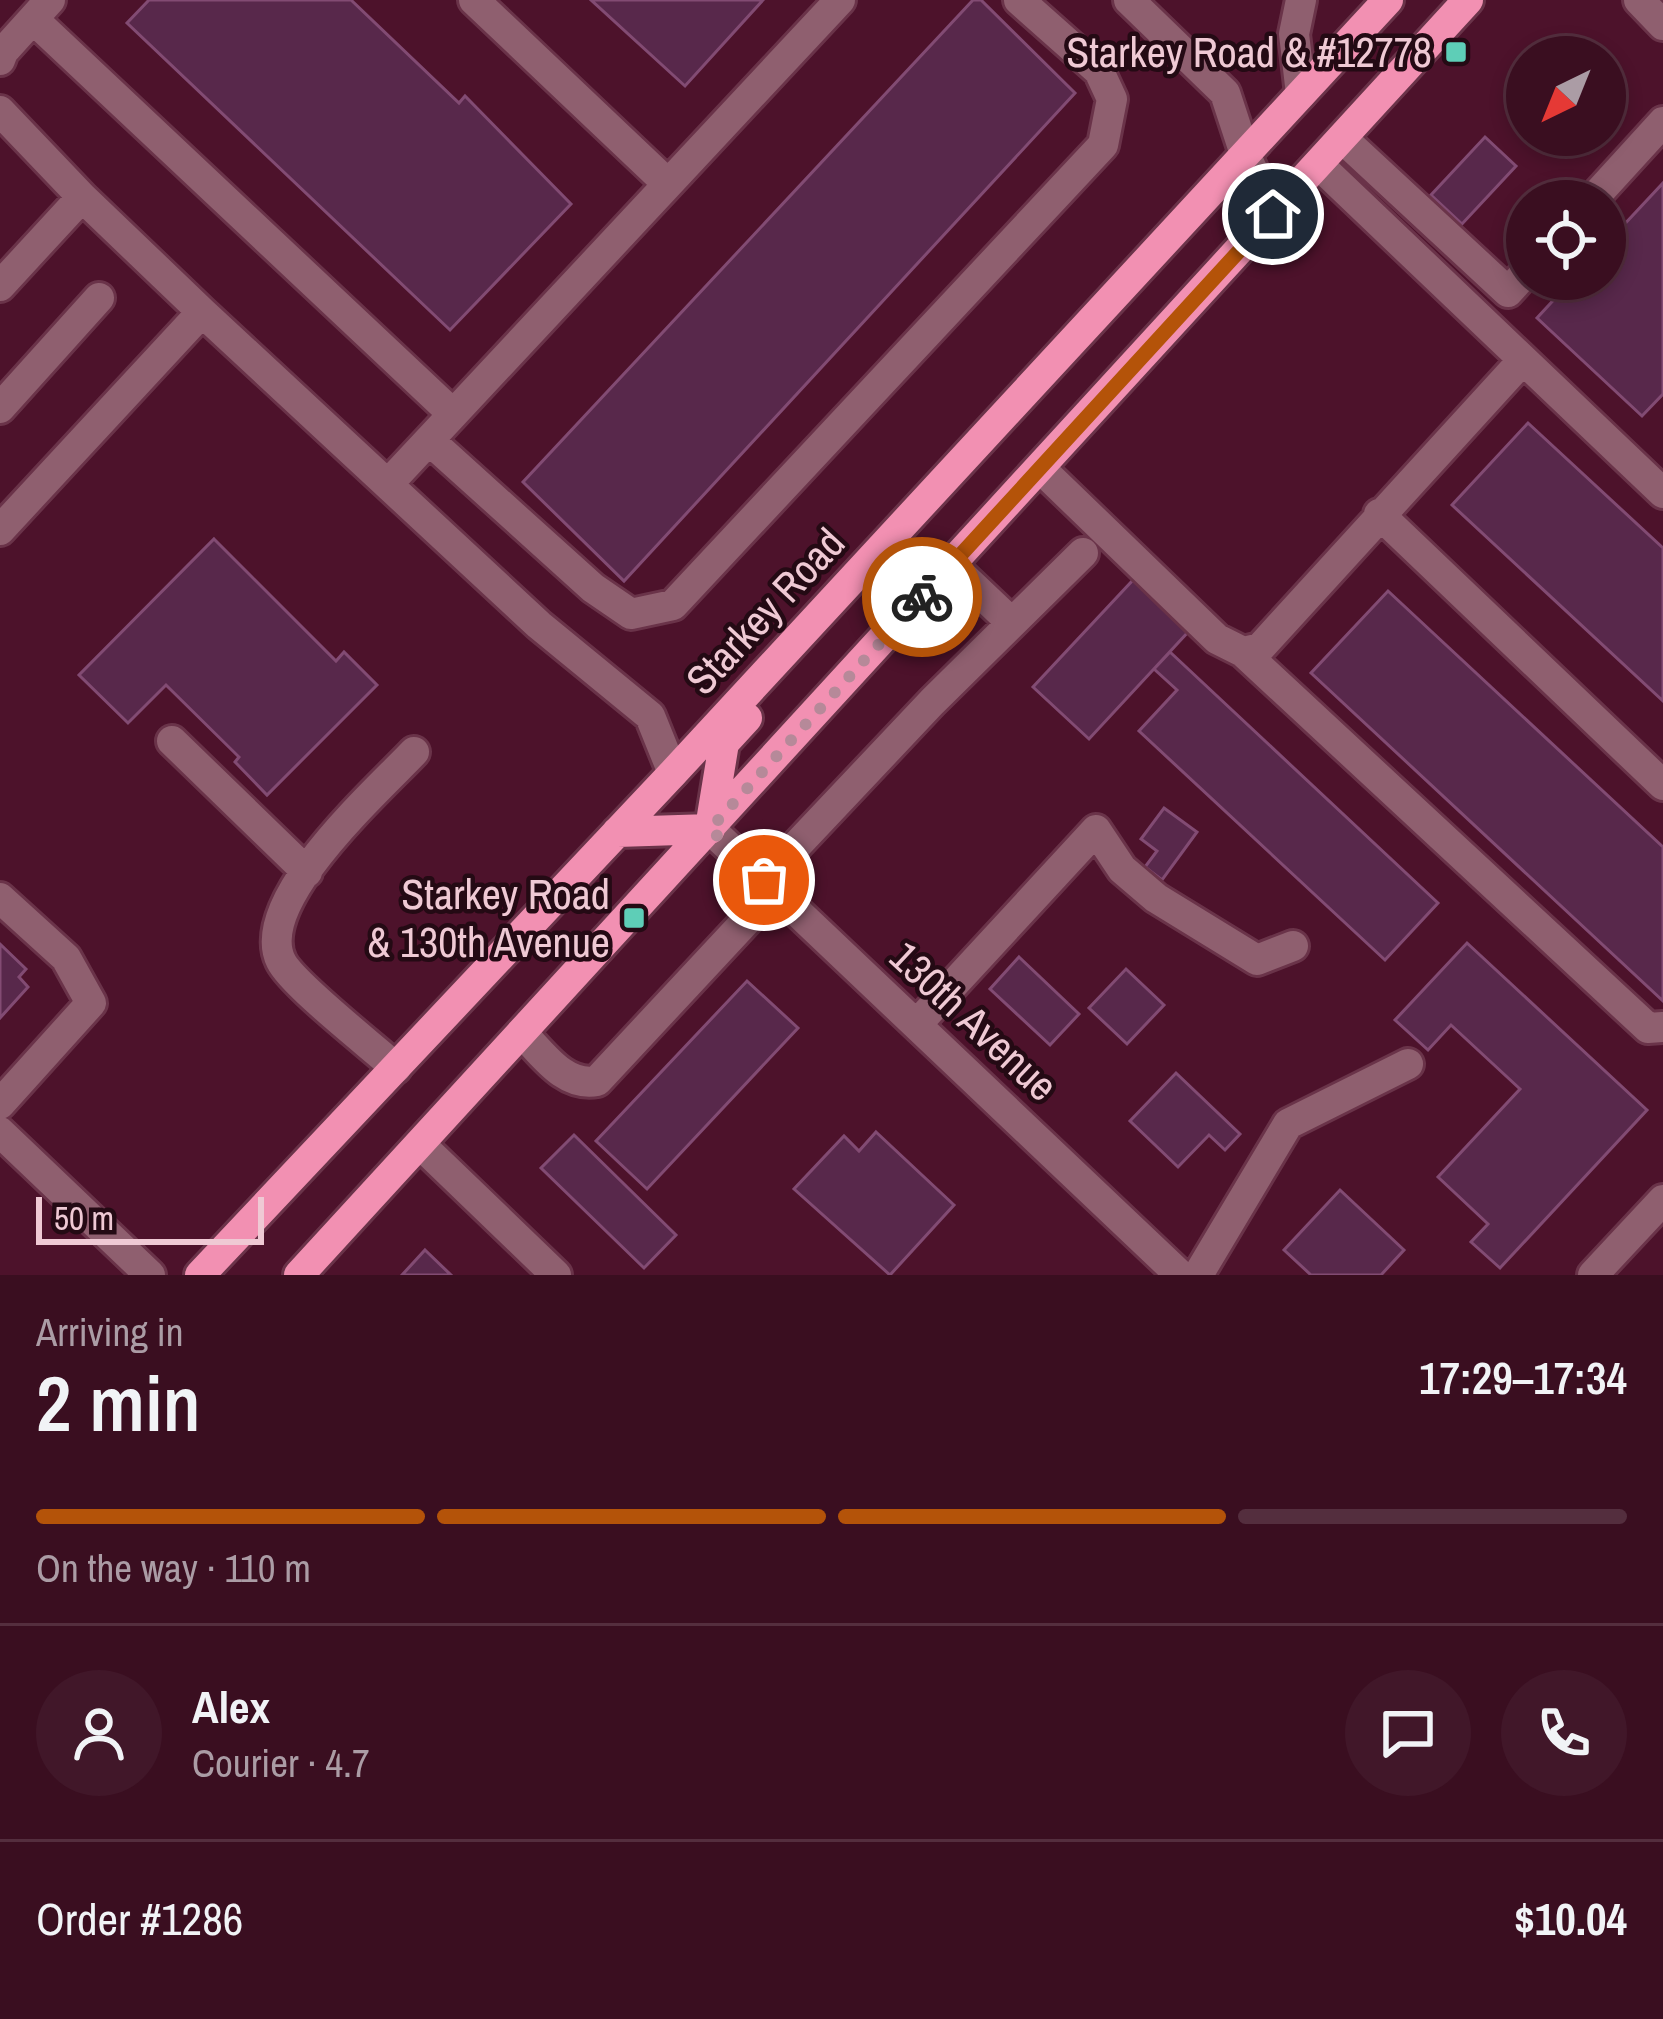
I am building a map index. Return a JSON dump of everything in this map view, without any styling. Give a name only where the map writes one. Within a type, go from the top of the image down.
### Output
[{"type":"main road","name":"Starkey Road","points":[[200,1275],[673,773],[1388,0]]},
{"type":"main road","points":[[299,1275],[1468,0]]},
{"type":"main road","points":[[710,829],[724,743],[838,623],[840,592]]},
{"type":"main road","points":[[617,832],[710,829]]},
{"type":"street","points":[[474,0],[668,184]]},
{"type":"street","points":[[388,484],[840,0]]},
{"type":"street","points":[[429,440],[593,588],[631,614],[673,605],[1102,145],[1112,99],[1099,71],[1019,0]]},
{"type":"street","points":[[1129,0],[1225,93],[1245,154],[1273,214]]},
{"type":"street","points":[[1300,0],[1294,34],[1300,94]]},
{"type":"street","points":[[1639,0],[1663,25]]},
{"type":"street","points":[[0,60],[41,9],[453,414]]},
{"type":"street","points":[[0,111],[202,312],[539,625],[650,716],[673,773]]},
{"type":"street","points":[[1610,180],[1663,122]]},
{"type":"street","points":[[1342,138],[1506,290]]},
{"type":"street","points":[[1318,164],[1663,494]]},
{"type":"street","points":[[0,286],[82,197]]},
{"type":"street","points":[[0,409],[99,298]]},
{"type":"street","points":[[0,530],[202,312]]},
{"type":"street","points":[[1243,652],[1260,648],[1522,362]]},
{"type":"street","points":[[1040,468],[1216,639],[1243,652],[1648,1028],[1663,1027]]},
{"type":"street","points":[[1379,514],[1663,784]]},
{"type":"street","points":[[522,1033],[568,1079],[581,1084],[596,1081],[1011,622],[1083,553]]},
{"type":"street","points":[[951,565],[1011,622]]},
{"type":"street","points":[[172,741],[307,872]]},
{"type":"street","points":[[396,1067],[281,962],[277,943],[281,920],[318,854],[414,752]]},
{"type":"street","name":"130th Avenue","points":[[710,829],[1180,1275]]},
{"type":"street","points":[[916,1024],[1096,830],[1122,869],[1156,898],[1256,960],[1293,946]]},
{"type":"street","points":[[0,898],[66,958],[91,1003],[0,1104]]},
{"type":"street","points":[[1198,1275],[1288,1124],[1408,1064]]},
{"type":"street","points":[[0,1132],[149,1275]]},
{"type":"street","points":[[420,1144],[556,1275]]},
{"type":"street","points":[[1593,1275],[1663,1200]]},
{"type":"building","points":[[149,0],[351,0],[459,103],[465,96],[571,204],[450,330],[127,23]]},
{"type":"building","points":[[591,0],[763,0],[685,86]]},
{"type":"building","points":[[973,0],[981,0],[1075,93],[624,581],[523,482]]},
{"type":"building","points":[[1485,137],[1516,166],[1462,224],[1431,195]]},
{"type":"building","points":[[1663,183],[1663,394],[1642,416],[1537,318],[1554,300],[1626,300],[1626,223]]},
{"type":"building","points":[[1528,423],[1663,548],[1663,701],[1452,505]]},
{"type":"building","points":[[214,539],[336,661],[344,652],[377,685],[267,795],[235,762],[239,757],[166,685],[128,723],[79,675]]},
{"type":"building","points":[[1134,579],[1189,631],[1089,739],[1033,687]]},
{"type":"building","points":[[1388,591],[1663,847],[1663,1001],[1311,673]]},
{"type":"building","points":[[1170,652],[1438,903],[1385,960],[1139,731],[1177,690],[1154,669]]},
{"type":"building","points":[[1164,808],[1197,832],[1162,880],[1145,867],[1157,851],[1141,839]]},
{"type":"building","points":[[1467,943],[1647,1110],[1500,1268],[1471,1242],[1488,1224],[1438,1177],[1520,1089],[1451,1025],[1428,1050],[1395,1020]]},
{"type":"building","points":[[0,944],[26,969],[19,977],[28,987],[0,1018]]},
{"type":"building","points":[[1019,957],[1079,1014],[1050,1045],[990,989]]},
{"type":"building","points":[[1126,969],[1164,1005],[1127,1044],[1089,1008]]},
{"type":"building","points":[[747,981],[798,1028],[647,1189],[596,1141]]},
{"type":"building","points":[[1176,1073],[1240,1134],[1225,1150],[1209,1135],[1178,1167],[1130,1121]]},
{"type":"building","points":[[876,1132],[954,1205],[890,1275],[794,1189],[844,1136],[859,1151]]},
{"type":"building","points":[[574,1135],[676,1235],[644,1268],[541,1168]]},
{"type":"building","points":[[1340,1190],[1404,1250],[1381,1275],[1311,1275],[1284,1250]]},
{"type":"building","points":[[425,1250],[451,1275],[402,1275]]},
{"type":"way so far","points":[[764,880],[710,829],[922,597]]},
{"type":"place","name":"Starkey Road & #12778","points":[[1456,52]]},
{"type":"place","name":"Starkey Road & 130th Avenue","points":[[634,918]]},
{"type":"route","points":[[922,597],[1273,214]]}]
